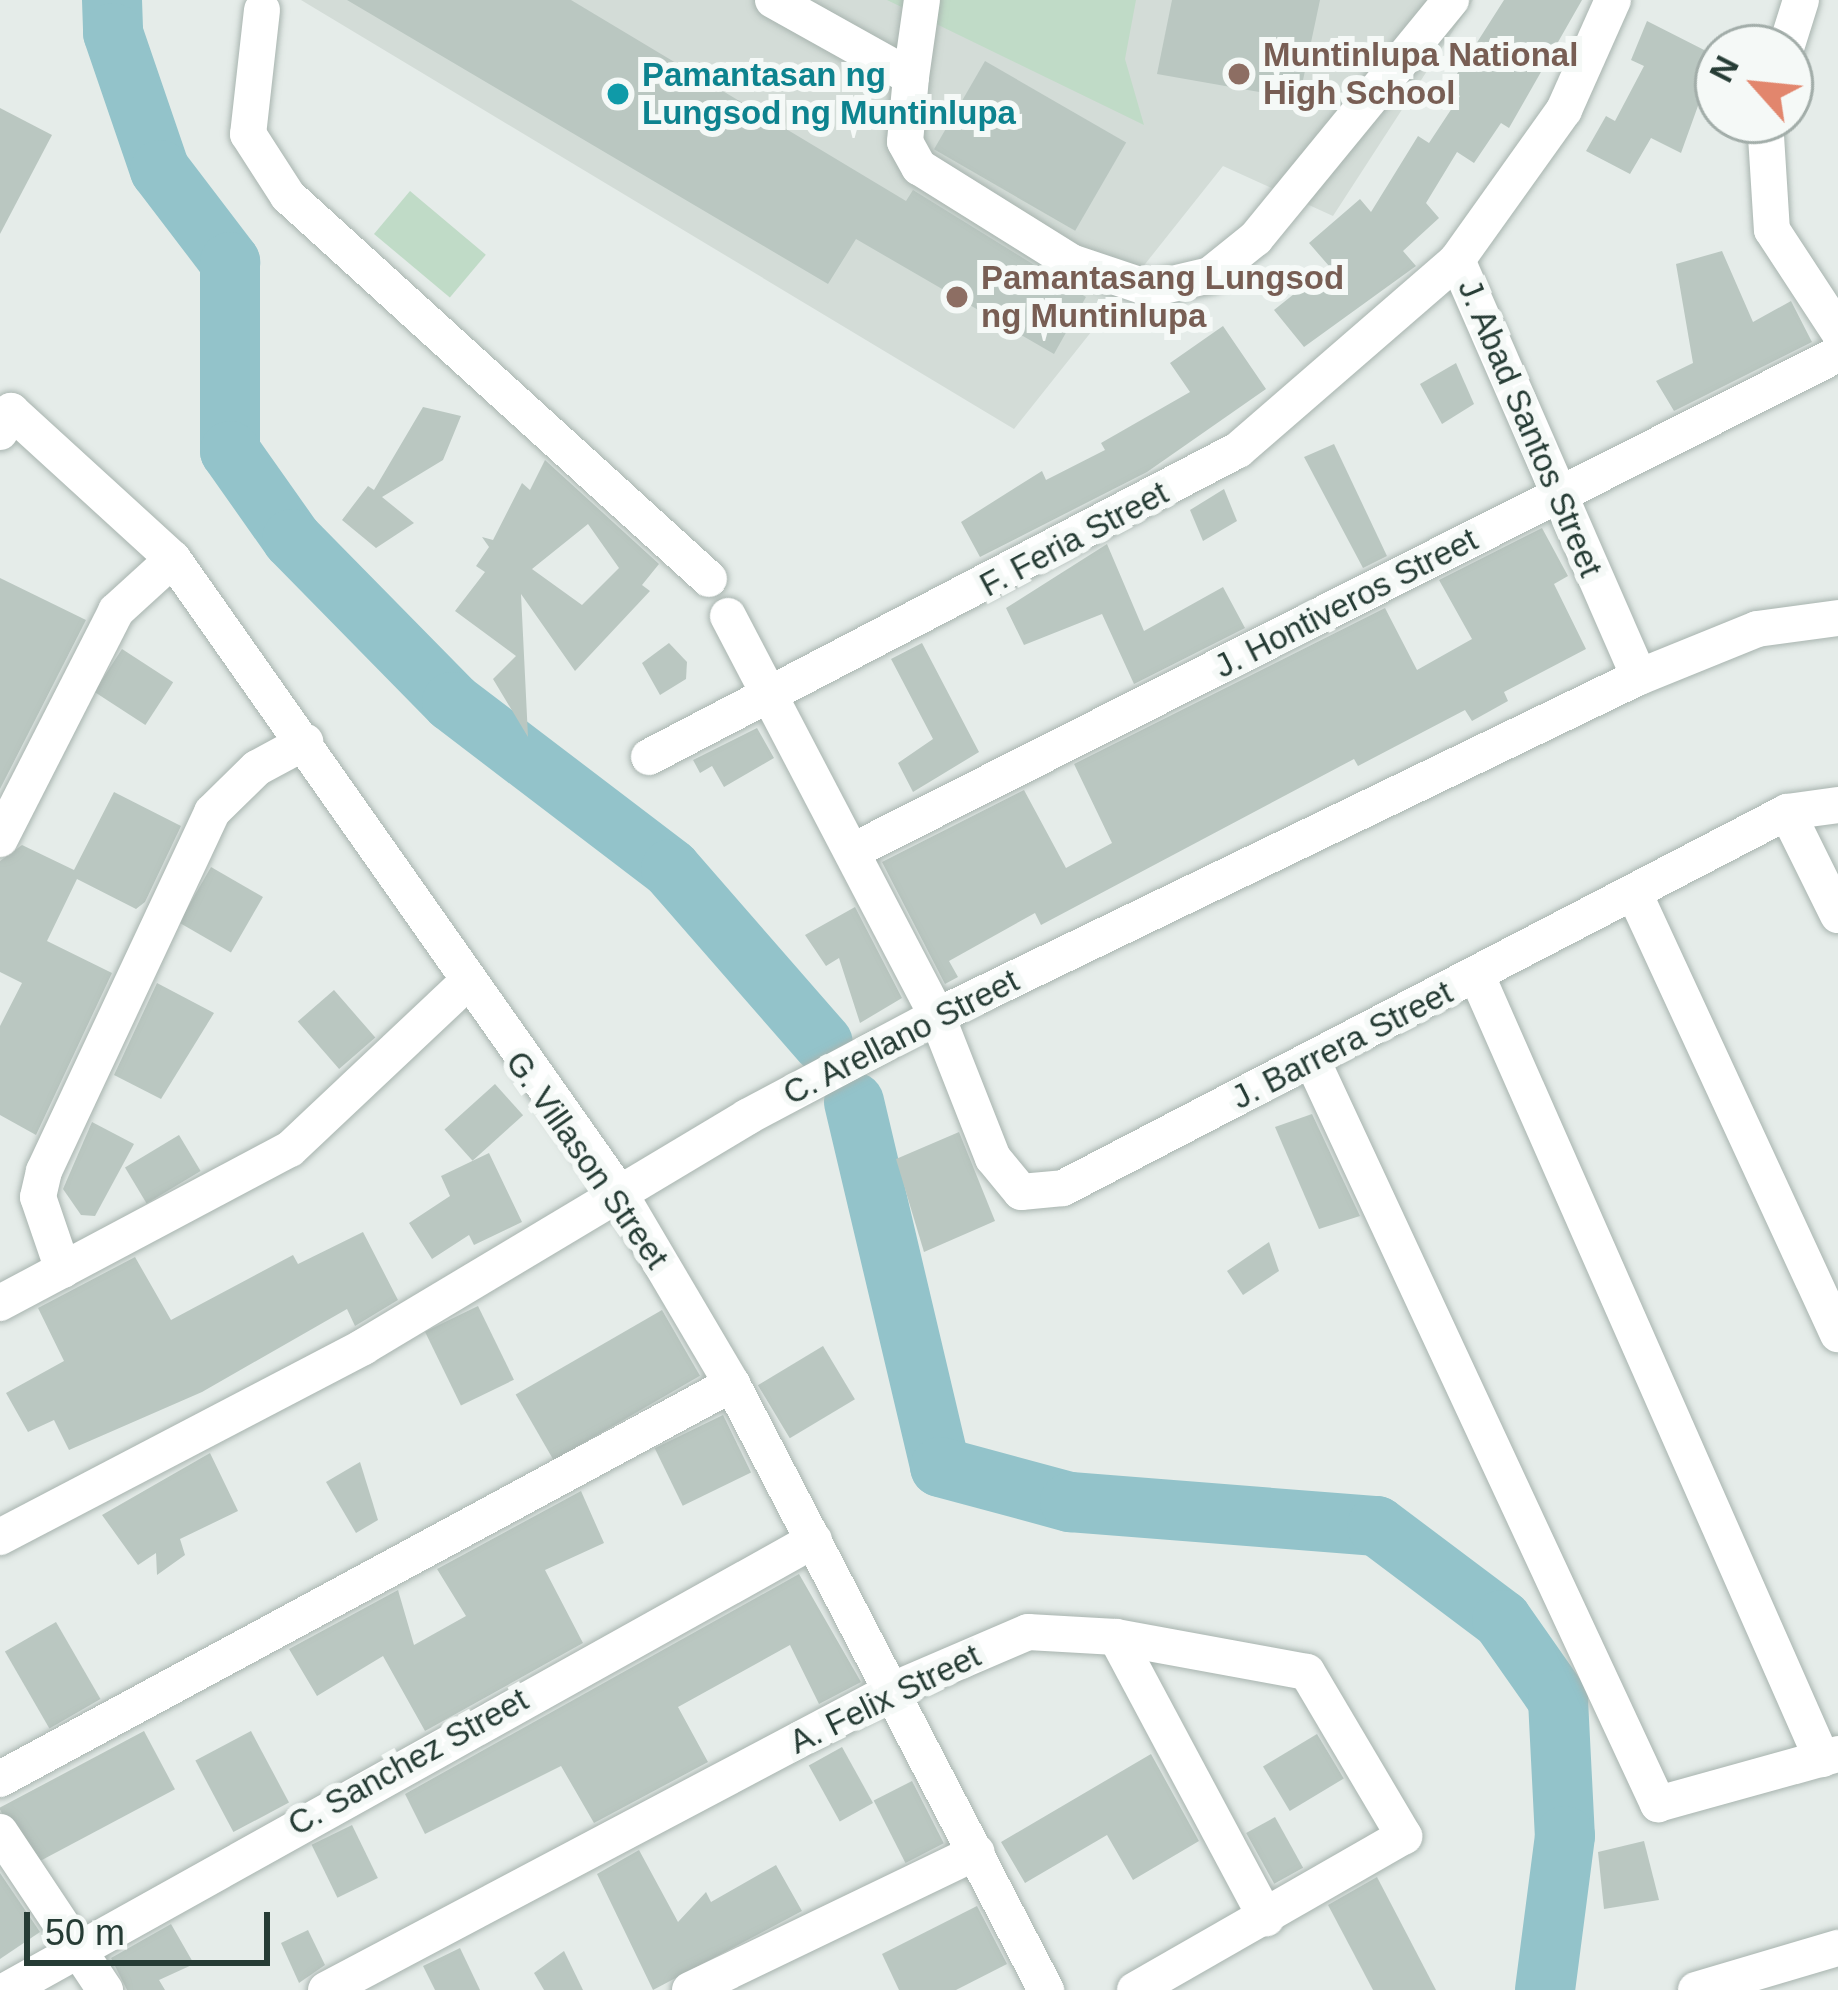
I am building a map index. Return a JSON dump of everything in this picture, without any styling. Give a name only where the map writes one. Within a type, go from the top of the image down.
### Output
[{"type":"street","points":[[773,0],[911,77]]},
{"type":"street","points":[[922,0],[905,142],[919,167],[1071,262],[1151,289],[1210,275],[1256,238],[1451,0]]},
{"type":"street","name":"J. Abad Santos Street","points":[[1613,0],[1564,110],[1457,260],[1639,677]]},
{"type":"street","points":[[262,10],[248,134],[259,157],[338,248],[442,345],[657,524],[709,579]]},
{"type":"street","points":[[1767,144],[1772,230],[1838,331]]},
{"type":"street","name":"F. Feria Street","points":[[650,757],[766,692],[1060,550],[1238,450],[1457,260]]},
{"type":"street","name":"J. Hontiveros Street","points":[[853,851],[1838,354]]},
{"type":"street","name":"G. Villason Street","points":[[6,421],[173,559],[305,742],[465,985],[620,1194],[733,1384],[895,1689],[1046,1990]]},
{"type":"street","points":[[0,839],[116,611],[173,559]]},
{"type":"street","points":[[728,616],[938,1016]]},
{"type":"street","name":"C. Arellano Street","points":[[0,1537],[362,1347],[620,1194],[938,1016],[1639,677],[1757,628],[1838,617]]},
{"type":"street","points":[[63,1270],[38,1197],[44,1171],[212,812],[257,768],[305,742]]},
{"type":"street","name":"J. Barrera Street","points":[[938,1016],[992,1158],[1021,1192],[1063,1188],[1635,895],[1787,812],[1838,805]]},
{"type":"street","points":[[1787,812],[1838,916]]},
{"type":"street","points":[[1635,895],[1838,1334]]},
{"type":"street","points":[[1312,1060],[1658,1804],[1830,1756],[1477,976]]},
{"type":"street","points":[[0,1303],[290,1149],[465,985]]},
{"type":"street","points":[[0,1779],[733,1384]]},
{"type":"street","name":"C. Sanchez Street","points":[[7,1990],[74,1946],[814,1540]]},
{"type":"street","name":"A. Felix Street","points":[[326,1990],[895,1689],[1028,1632],[1116,1637],[1307,1672],[1404,1836],[1266,1918]]},
{"type":"street","points":[[1116,1637],[1266,1918],[1135,1990]]},
{"type":"street","points":[[0,1832],[105,1990]]},
{"type":"street","points":[[690,1990],[977,1852]]},
{"type":"street","points":[[1696,1990],[1838,1948]]},
{"type":"shaded area","name":"Pamantasang Lungsod ng Muntinlupa","points":[[301,0],[1473,0],[1333,216],[1223,166],[1014,429]]},
{"type":"green space","points":[[887,0],[1136,0],[1125,59],[1144,125]]},
{"type":"green space","points":[[410,191],[486,255],[450,298],[374,234]]},
{"type":"building","name":"Pamantasan ng Lungsod ng Muntinlupa","points":[[347,0],[571,0],[906,201],[913,190],[1086,297],[1054,354],[856,239],[828,284]]},
{"type":"building","points":[[1172,0],[1320,0],[1299,99],[1157,74]]},
{"type":"building","points":[[1504,0],[1582,0],[1509,128],[1501,123],[1474,163],[1457,152],[1426,203],[1439,218],[1403,251],[1416,266],[1304,347],[1274,310],[1329,266],[1309,243],[1360,199],[1371,212],[1418,136],[1429,143],[1460,96],[1448,88]]},
{"type":"building","points":[[1647,21],[1694,45],[1694,117],[1681,153],[1651,138],[1630,174],[1586,151],[1606,116],[1615,121],[1644,66],[1631,60]]},
{"type":"building","points":[[985,61],[1126,142],[1075,231],[934,149]]},
{"type":"building","points":[[0,108],[52,135],[0,234]]},
{"type":"building","points":[[1722,251],[1753,322],[1791,301],[1812,342],[1674,411],[1656,381],[1693,363],[1676,264]]},
{"type":"building","points":[[1223,326],[1266,389],[1147,472],[980,557],[961,522],[1042,471],[1046,480],[1105,450],[1101,443],[1190,392],[1170,363]]},
{"type":"building","points":[[1456,363],[1474,404],[1442,424],[1420,384]]},
{"type":"building","points":[[423,407],[461,416],[443,460],[382,497],[414,523],[376,548],[342,520],[368,486],[374,490]]},
{"type":"building","points":[[1334,444],[1387,556],[1363,568],[1304,457]]},
{"type":"building","points":[[545,460],[659,564],[642,585],[650,591],[575,671],[521,594],[528,737],[493,679],[516,656],[455,611],[485,572],[476,566],[489,547],[482,537],[493,540],[522,483],[530,490]],"holes":[[[588,524],[619,568],[582,605],[532,569]]]},
{"type":"building","points":[[1224,489],[1237,521],[1203,541],[1190,510]]},
{"type":"building","points":[[1542,528],[1568,576],[1554,584],[1586,649],[1504,692],[1508,701],[1472,721],[1465,710],[1358,766],[1354,759],[1041,925],[1035,913],[949,961],[958,977],[945,984],[882,862],[1024,790],[1066,868],[1112,843],[1074,764],[1385,608],[1417,670],[1472,639],[1439,580]]},
{"type":"building","points":[[1107,544],[1144,631],[1223,587],[1245,628],[1134,684],[1102,614],[1024,645],[1006,608]]},
{"type":"building","points":[[0,578],[86,620],[0,789]]},
{"type":"building","points":[[669,643],[687,662],[686,679],[660,695],[642,663]]},
{"type":"building","points":[[922,643],[979,752],[913,792],[898,763],[933,739],[891,659]]},
{"type":"building","points":[[122,649],[173,682],[145,725],[94,692]]},
{"type":"building","points":[[757,728],[774,758],[724,787],[712,766],[700,773],[693,760]]},
{"type":"building","points":[[114,792],[181,826],[145,902],[136,909],[77,879],[47,941],[112,973],[36,1135],[0,1115],[0,1026],[22,983],[0,972],[0,861],[22,845],[74,870]]},
{"type":"building","points":[[211,867],[263,897],[231,952],[179,922]]},
{"type":"building","points":[[855,907],[902,998],[860,1023],[839,958],[826,966],[805,935]]},
{"type":"building","points":[[157,983],[214,1013],[161,1099],[114,1075]]},
{"type":"building","points":[[334,990],[375,1038],[339,1069],[298,1021]]},
{"type":"building","points":[[495,1084],[523,1115],[473,1161],[444,1130]]},
{"type":"building","points":[[1312,1114],[1360,1216],[1319,1229],[1275,1127]]},
{"type":"building","points":[[92,1122],[134,1144],[95,1216],[81,1215],[63,1189]]},
{"type":"building","points":[[959,1132],[995,1221],[924,1252],[896,1159]]},
{"type":"building","points":[[179,1135],[201,1171],[147,1203],[125,1167]]},
{"type":"building","points":[[489,1153],[522,1222],[474,1245],[469,1235],[432,1259],[409,1223],[450,1196],[441,1176]]},
{"type":"building","points":[[363,1232],[398,1300],[355,1326],[347,1309],[202,1392],[69,1450],[54,1420],[28,1432],[6,1393],[64,1361],[38,1308],[135,1257],[171,1320],[293,1255],[298,1264]]},
{"type":"building","points":[[1269,1242],[1279,1271],[1243,1295],[1227,1271]]},
{"type":"building","points":[[478,1306],[514,1380],[461,1406],[425,1332]]},
{"type":"building","points":[[662,1310],[700,1376],[554,1460],[516,1394]]},
{"type":"building","points":[[823,1346],[855,1399],[790,1438],[758,1385]]},
{"type":"building","points":[[723,1415],[751,1473],[683,1506],[655,1448]]},
{"type":"building","points":[[210,1453],[238,1511],[180,1539],[185,1555],[157,1575],[156,1553],[138,1565],[102,1515]]},
{"type":"building","points":[[360,1462],[378,1520],[356,1533],[326,1482]]},
{"type":"building","points":[[581,1491],[604,1543],[545,1570],[583,1643],[425,1731],[383,1656],[317,1696],[289,1649],[398,1590],[414,1645],[466,1616],[437,1569]]},
{"type":"building","points":[[799,1574],[861,1682],[819,1704],[790,1645],[678,1707],[708,1762],[594,1823],[561,1766],[425,1834],[405,1794]]},
{"type":"building","points":[[56,1622],[100,1699],[49,1729],[5,1652]]},
{"type":"building","points":[[144,1731],[175,1789],[30,1866],[0,1808]]},
{"type":"building","points":[[251,1731],[289,1803],[233,1832],[195,1761]]},
{"type":"building","points":[[1317,1734],[1344,1779],[1290,1811],[1263,1766]]},
{"type":"building","points":[[842,1747],[873,1803],[840,1821],[809,1765]]},
{"type":"building","points":[[1151,1754],[1199,1841],[1133,1880],[1107,1835],[1025,1883],[1001,1842]]},
{"type":"building","points":[[912,1781],[944,1843],[905,1863],[874,1801]]},
{"type":"building","points":[[1275,1817],[1303,1868],[1274,1884],[1246,1833]]},
{"type":"building","points":[[352,1825],[378,1878],[337,1898],[312,1845]]},
{"type":"building","points":[[1644,1841],[1659,1900],[1604,1909],[1598,1852]]},
{"type":"building","points":[[639,1850],[678,1922],[706,1892],[711,1902],[776,1865],[802,1911],[653,1990],[597,1874]]},
{"type":"building","points":[[0,1873],[40,1932],[0,1959]]},
{"type":"building","points":[[1377,1877],[1436,1990],[1373,1990],[1328,1905]]},
{"type":"building","points":[[977,1906],[1007,1964],[956,1990],[899,1990],[882,1954]]},
{"type":"building","points":[[171,1924],[194,1964],[159,1980],[165,1990],[127,1990],[111,1958]]},
{"type":"building","points":[[308,1930],[325,1965],[299,1983],[281,1943]]},
{"type":"building","points":[[460,1948],[480,1990],[435,1990],[423,1966]]},
{"type":"building","points":[[564,1951],[583,1990],[544,1990],[534,1973]]},
{"type":"waterway","points":[[112,0],[113,33],[160,170],[230,262],[230,451],[292,539],[452,702],[671,869],[823,1043]]},
{"type":"waterway","points":[[854,1102],[940,1467],[1070,1502],[1377,1526],[1502,1620],[1558,1700],[1565,1836],[1545,1990]]},
{"type":"place","name":"Muntinlupa National High School","points":[[1239,74]]},
{"type":"place","name":"Pamantasan ng Lungsod ng Muntinlupa","points":[[618,94]]},
{"type":"place","name":"Pamantasang Lungsod ng Muntinlupa","points":[[957,297]]}]
